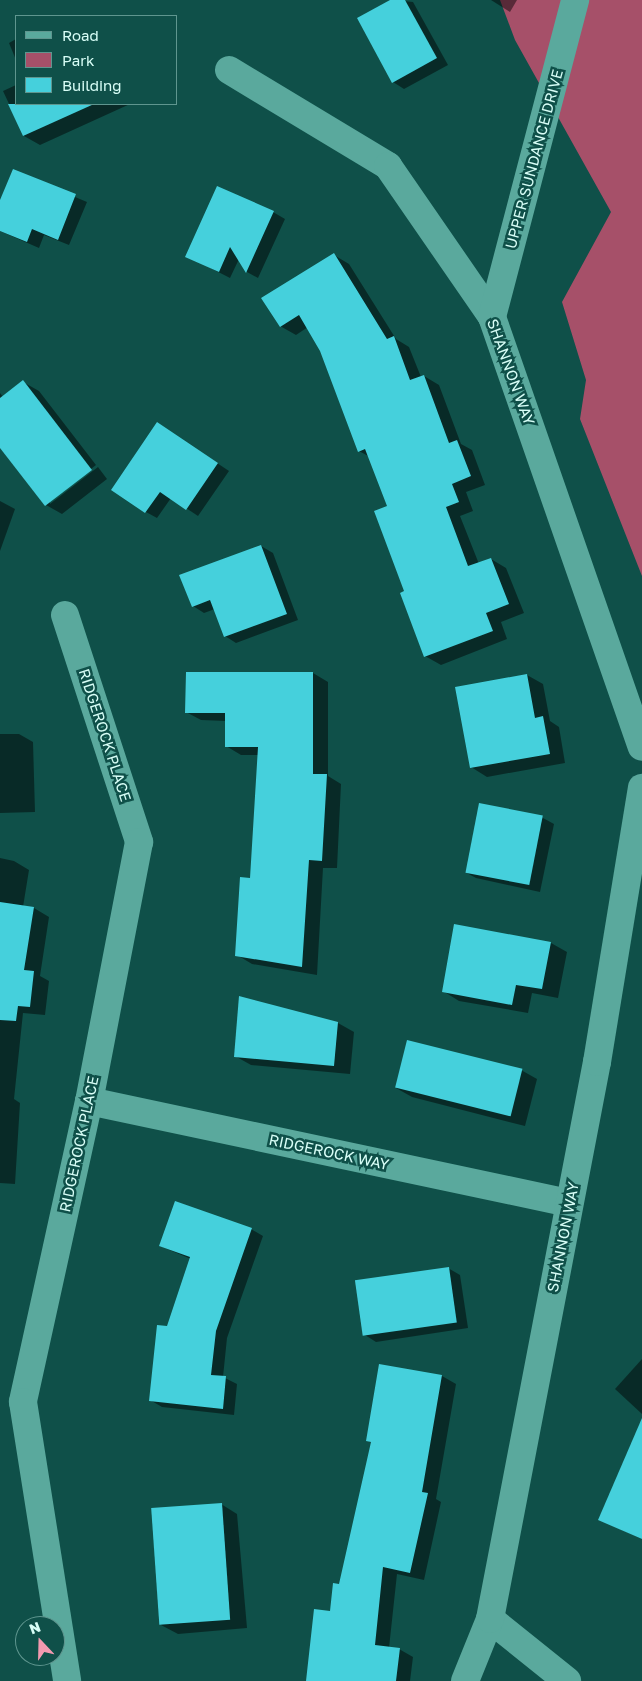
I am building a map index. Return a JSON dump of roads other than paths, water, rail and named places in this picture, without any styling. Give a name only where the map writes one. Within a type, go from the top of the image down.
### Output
[{"type":"street","name":"UPPER SUNDANCE DRIVE","points":[[492,317],[575,0]]},
{"type":"street","name":"SHANNON WAY","points":[[230,70],[388,166],[492,317],[635,706],[642,747]]},
{"type":"street","name":"RIDGEROCK PLACE","points":[[65,615],[140,842],[89,1101],[23,1402],[67,1681]]},
{"type":"street","name":"SHANNON WAY","points":[[465,1681],[490,1619],[597,1062],[642,788]]},
{"type":"street","name":"RIDGEROCK WAY","points":[[89,1101],[569,1203]]},
{"type":"street","points":[[490,1619],[567,1681]]}]
